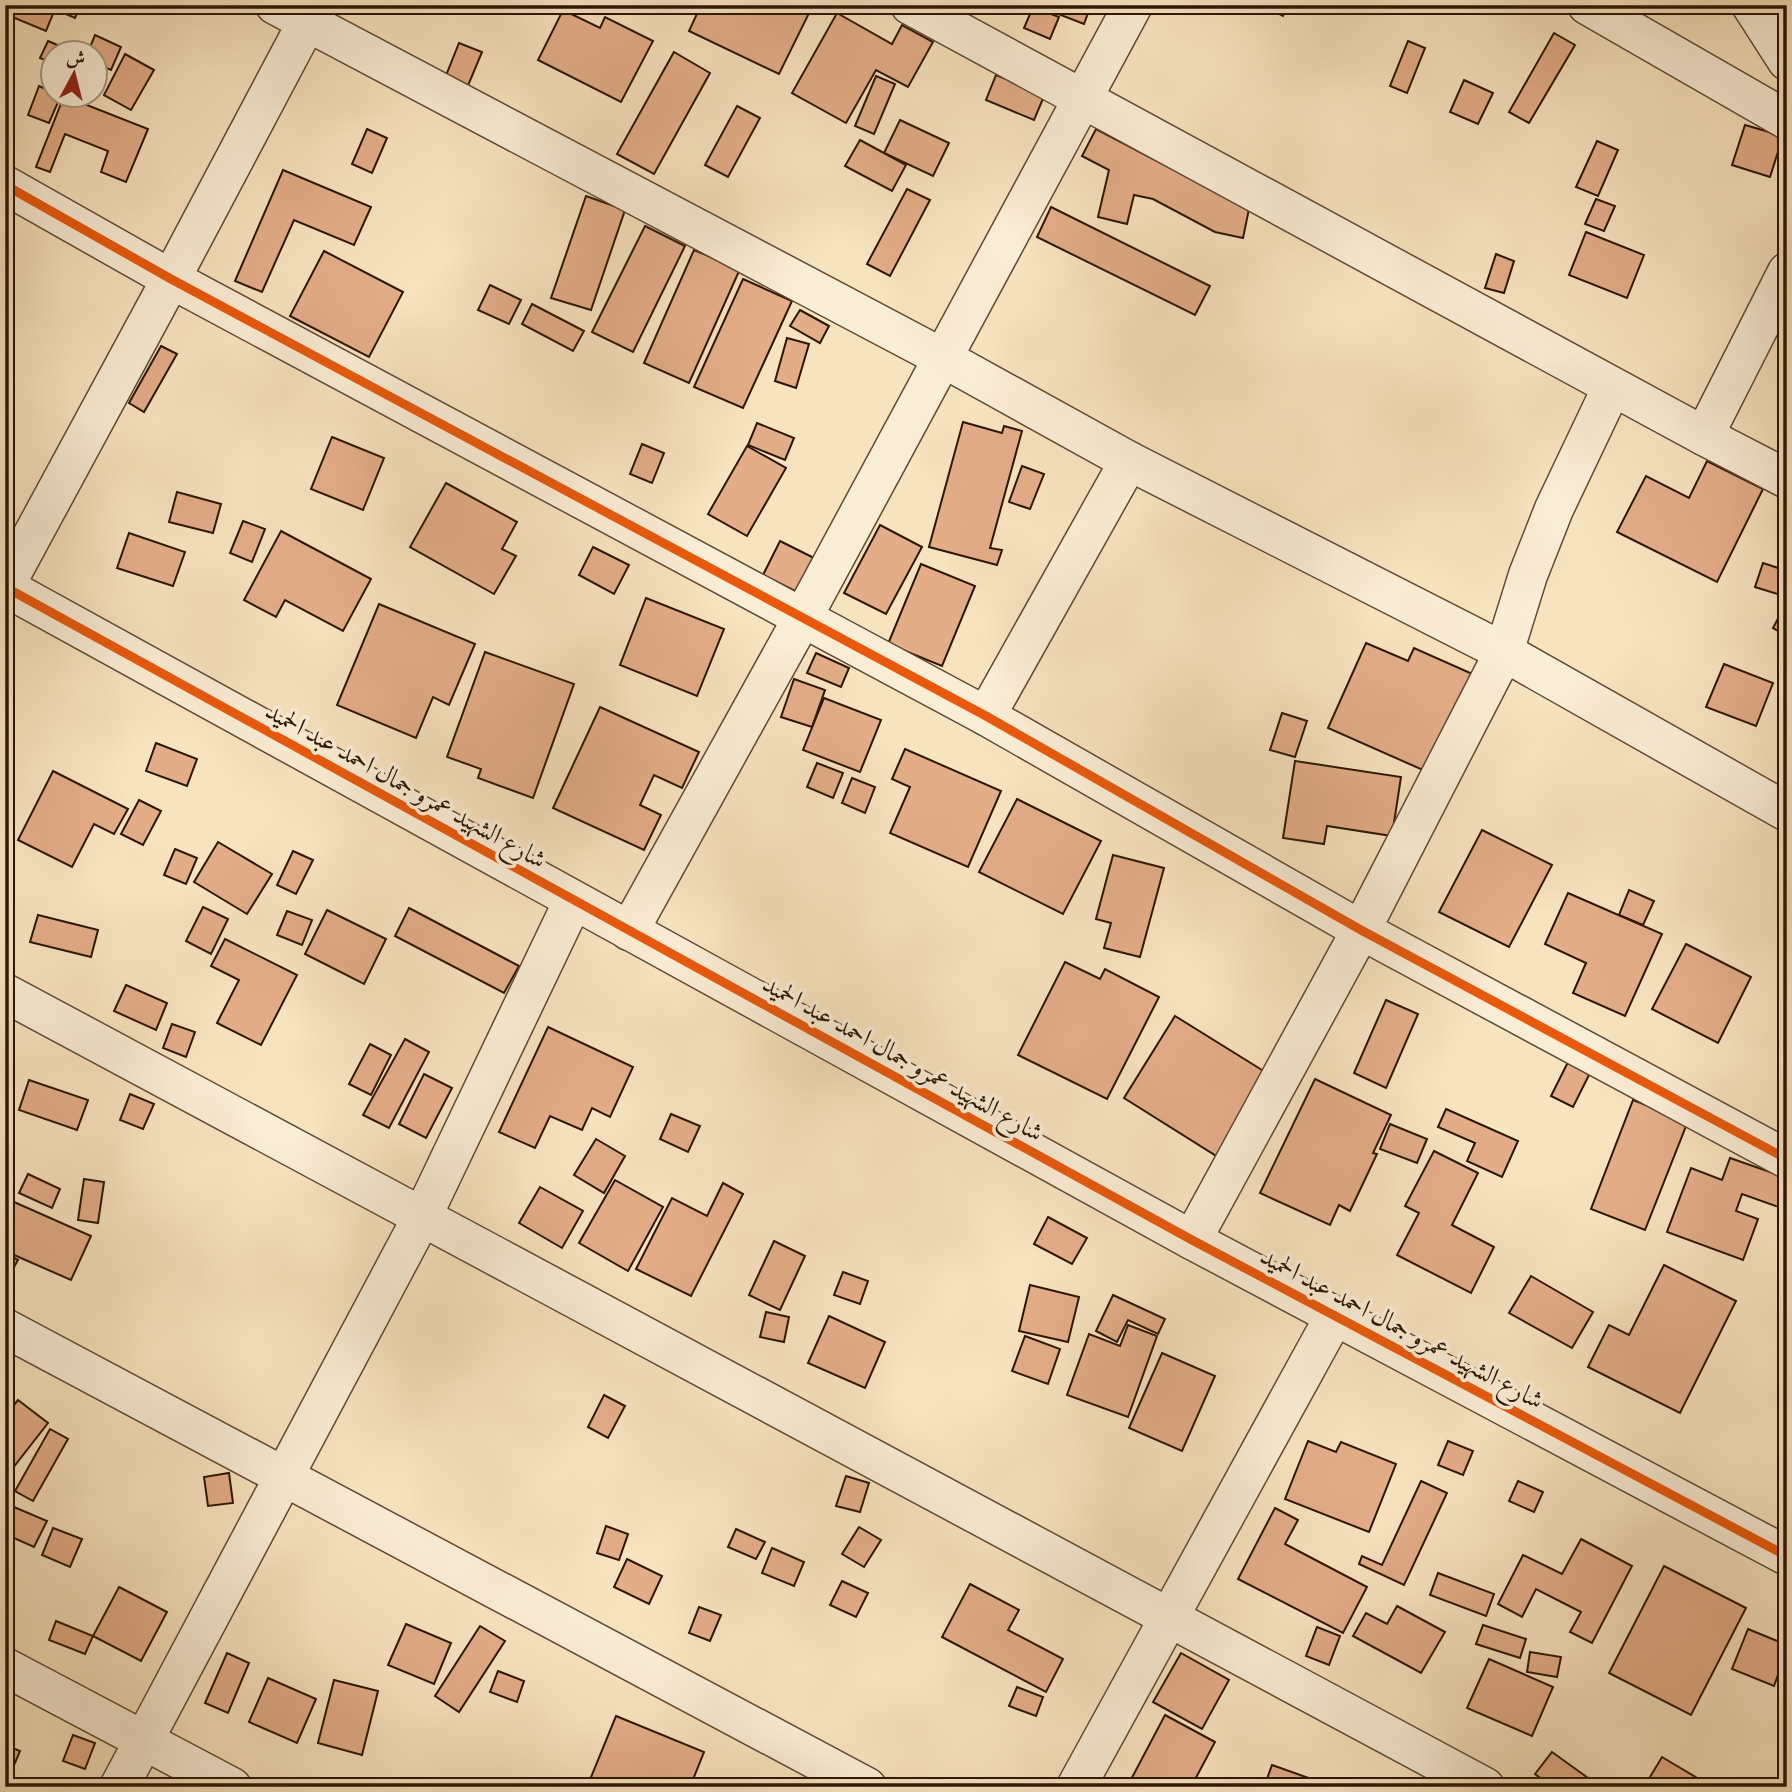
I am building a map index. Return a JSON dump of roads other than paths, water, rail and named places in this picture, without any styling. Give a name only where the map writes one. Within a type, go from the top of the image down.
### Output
[{"type":"street","points":[[910,5],[1612,387],[1787,479]]},
{"type":"street","points":[[629,931],[803,617],[1133,5]]},
{"type":"street","points":[[1587,5],[1787,120]]},
{"type":"street","points":[[1751,5],[1787,61]]},
{"type":"street","points":[[5,587],[172,279],[299,11],[1129,461],[1504,653],[1787,812]]},
{"type":"street","points":[[5,185],[172,279],[986,716],[1361,930],[1787,1159]]},
{"type":"street","points":[[1704,436],[1787,272]]},
{"type":"street","points":[[1192,1240],[1361,930],[1504,653],[1528,575],[1553,509],[1612,387]]},
{"type":"street","points":[[986,716],[1129,461]]},
{"type":"street","name":"شارع الشهيد عمرو جمال احمد عبد الحميد","points":[[5,587],[1192,1240],[1787,1556]]},
{"type":"street","points":[[119,1787],[422,1217],[573,901]]},
{"type":"street","points":[[5,993],[1485,1787]]},
{"type":"street","points":[[1076,1787],[1334,1317]]},
{"type":"street","points":[[5,1328],[867,1787]]},
{"type":"street","points":[[5,1667],[232,1787]]}]
